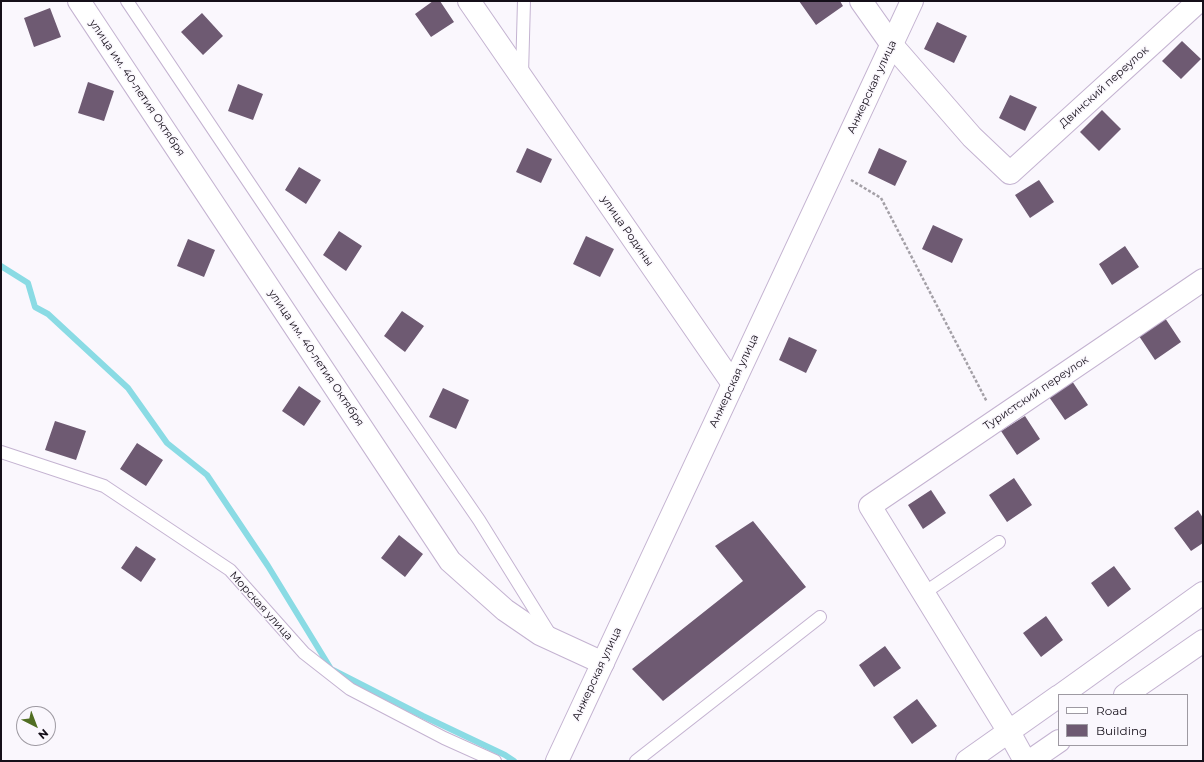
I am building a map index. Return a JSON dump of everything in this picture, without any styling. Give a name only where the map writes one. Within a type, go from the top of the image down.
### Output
[{"type":"street","name":"улица им. 40-летия Октября","points":[[79,1],[450,561],[505,610],[540,634],[603,663]]},
{"type":"street","name":"улица Родины","points":[[469,1],[733,384]]},
{"type":"street","points":[[861,1],[892,45]]},
{"type":"street","name":"Анжерская улица","points":[[559,760],[912,1]]},
{"type":"street","name":"Двинский переулок","points":[[892,45],[972,137],[1010,173],[1199,3]]},
{"type":"street","name":"Туристский переулок","points":[[924,593],[870,506],[1203,280]]},
{"type":"street","points":[[924,593],[1009,732],[1025,761]]},
{"type":"street","points":[[1063,694],[1203,593]]},
{"type":"street","points":[[1126,694],[1203,641]]},
{"type":"street","points":[[967,761],[1058,697]]},
{"type":"street","points":[[1030,761],[1058,742]]},
{"type":"lane","points":[[127,1],[323,293],[479,520],[554,640]]},
{"type":"lane","points":[[522,77],[524,1]]},
{"type":"lane","name":"Морская улица","points":[[1,452],[104,486],[230,570],[304,653],[350,689],[444,738],[495,761]]},
{"type":"lane","points":[[924,593],[999,542]]},
{"type":"lane","points":[[636,761],[820,617]]},
{"type":"path","points":[[833,170],[881,198],[996,420]]},
{"type":"building","points":[[433,1],[440,1],[454,22],[431,37],[415,14]]},
{"type":"building","points":[[799,1],[840,1],[843,6],[816,25]]},
{"type":"building","points":[[50,8],[61,37],[34,47],[24,18]]},
{"type":"building","points":[[202,13],[223,36],[203,55],[181,32]]},
{"type":"building","points":[[937,22],[967,36],[954,63],[924,49]]},
{"type":"building","points":[[1182,41],[1201,59],[1181,79],[1162,61]]},
{"type":"building","points":[[88,82],[114,91],[104,121],[78,113]]},
{"type":"building","points":[[238,84],[263,94],[253,120],[228,111]]},
{"type":"building","points":[[1010,95],[1037,107],[1025,131],[999,118]]},
{"type":"building","points":[[1102,110],[1121,129],[1099,151],[1080,132]]},
{"type":"building","points":[[527,148],[552,159],[541,183],[516,172]]},
{"type":"building","points":[[879,148],[907,161],[895,186],[868,173]]},
{"type":"building","points":[[299,167],[321,180],[306,204],[285,190]]},
{"type":"building","points":[[1039,180],[1054,202],[1030,218],[1015,195]]},
{"type":"building","points":[[933,225],[963,239],[952,263],[922,249]]},
{"type":"building","points":[[339,231],[362,246],[346,271],[323,255]]},
{"type":"building","points":[[586,236],[614,249],[600,277],[573,264]]},
{"type":"building","points":[[188,239],[215,250],[204,277],[177,266]]},
{"type":"building","points":[[1125,246],[1139,267],[1112,285],[1099,264]]},
{"type":"building","points":[[402,311],[424,326],[405,352],[384,336]]},
{"type":"building","points":[[1165,318],[1181,342],[1155,360],[1139,336]]},
{"type":"building","points":[[789,337],[817,350],[806,373],[779,360]]},
{"type":"building","points":[[1070,378],[1088,405],[1065,420],[1047,394]]},
{"type":"building","points":[[299,386],[321,401],[304,426],[282,411]]},
{"type":"building","points":[[443,388],[469,400],[456,429],[429,417]]},
{"type":"building","points":[[1025,416],[1040,439],[1017,455],[1001,431]]},
{"type":"building","points":[[55,421],[86,431],[76,460],[45,450]]},
{"type":"building","points":[[137,443],[163,460],[146,486],[120,469]]},
{"type":"building","points":[[1014,478],[1032,505],[1007,522],[989,495]]},
{"type":"building","points":[[931,490],[946,513],[923,529],[908,505]]},
{"type":"building","points":[[1198,510],[1203,518],[1203,543],[1191,551],[1174,528]]},
{"type":"building","points":[[753,521],[806,587],[663,701],[632,669],[743,581],[715,546]]},
{"type":"building","points":[[399,535],[423,554],[405,577],[381,558]]},
{"type":"building","points":[[136,546],[156,559],[141,582],[121,568]]},
{"type":"building","points":[[1114,566],[1131,589],[1108,607],[1091,583]]},
{"type":"building","points":[[1046,616],[1063,640],[1041,657],[1023,633]]},
{"type":"building","points":[[885,646],[901,668],[874,687],[859,665]]},
{"type":"building","points":[[917,699],[937,726],[912,744],[893,717]]},
{"type":"waterway","points":[[1,266],[28,283],[35,307],[48,314],[128,388],[167,443],[207,475],[268,566],[331,669],[423,716],[505,755],[514,761]]}]
